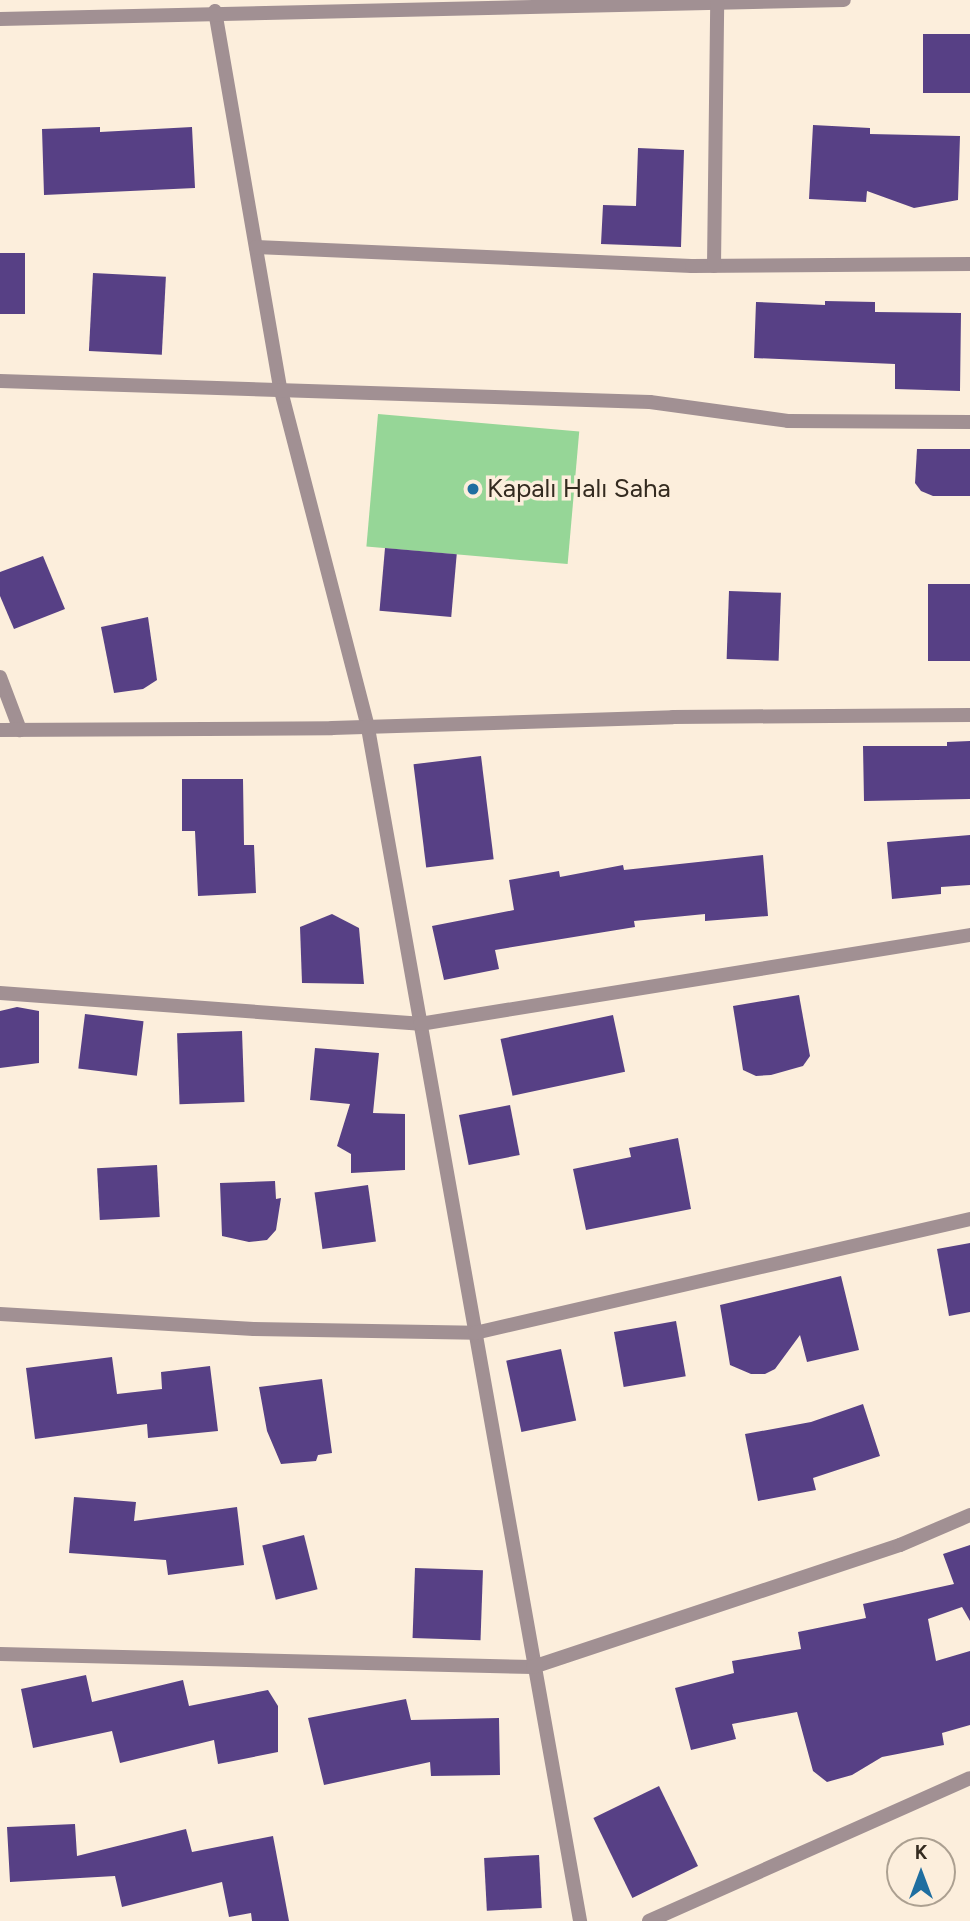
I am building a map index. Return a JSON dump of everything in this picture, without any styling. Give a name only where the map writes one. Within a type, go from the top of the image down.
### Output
[{"type":"street","points":[[0,19],[215,11],[844,0]]},
{"type":"street","points":[[714,266],[717,2]]},
{"type":"street","points":[[215,11],[280,387],[368,727],[580,1921]]},
{"type":"street","points":[[256,247],[714,266],[970,264]]},
{"type":"street","points":[[0,381],[280,387],[650,402],[788,421],[970,422]]},
{"type":"street","points":[[0,677],[20,730]]},
{"type":"street","points":[[0,730],[368,727],[673,717],[970,715]]},
{"type":"street","points":[[0,993],[420,1024],[970,935]]},
{"type":"street","points":[[0,1314],[254,1329],[475,1333],[970,1219]]},
{"type":"street","points":[[0,1654],[533,1667],[900,1545],[970,1515]]},
{"type":"street","points":[[649,1921],[970,1778]]},
{"type":"green space","name":"Kapalı Halı Saha","points":[[378,414],[579,432],[568,564],[366,546]]},
{"type":"building","points":[[923,34],[970,34],[970,93],[923,93]]},
{"type":"building","points":[[813,125],[870,128],[870,134],[960,136],[958,200],[914,208],[867,191],[866,202],[809,199]]},
{"type":"building","points":[[100,127],[100,132],[192,127],[195,188],[44,195],[42,129]]},
{"type":"building","points":[[638,148],[684,150],[681,247],[601,244],[603,205],[636,206]]},
{"type":"building","points":[[0,253],[25,253],[25,314],[0,314]]},
{"type":"building","points":[[93,273],[166,277],[162,355],[89,351]]},
{"type":"building","points":[[825,301],[875,302],[875,312],[961,313],[960,391],[895,389],[895,364],[754,358],[756,302],[825,305]]},
{"type":"building","points":[[917,449],[970,449],[970,496],[933,496],[921,491],[915,483]]},
{"type":"building","points":[[385,548],[457,554],[451,617],[380,611]]},
{"type":"building","points":[[43,556],[65,609],[14,629],[0,596],[0,572]]},
{"type":"building","points":[[928,584],[970,584],[970,661],[928,661]]},
{"type":"building","points":[[729,591],[781,593],[779,661],[727,659]]},
{"type":"building","points":[[148,617],[157,680],[143,689],[114,693],[101,627]]},
{"type":"building","points":[[970,741],[970,799],[864,801],[863,746],[947,746],[947,742]]},
{"type":"building","points":[[481,756],[494,859],[426,868],[414,764]]},
{"type":"building","points":[[182,779],[243,779],[244,845],[254,845],[256,893],[198,896],[195,831],[182,831]]},
{"type":"building","points":[[970,835],[970,885],[941,887],[941,894],[892,899],[887,842]]},
{"type":"building","points":[[763,855],[768,916],[705,921],[705,914],[634,921],[635,927],[495,950],[499,969],[444,980],[432,926],[514,910],[509,880],[559,871],[560,877],[623,865],[624,870]]},
{"type":"building","points":[[332,914],[359,928],[364,984],[302,983],[300,927]]},
{"type":"building","points":[[799,995],[810,1056],[803,1066],[771,1075],[756,1076],[743,1070],[733,1006]]},
{"type":"building","points":[[17,1007],[39,1011],[39,1063],[0,1068],[0,1011]]},
{"type":"building","points":[[85,1014],[144,1021],[137,1076],[78,1069]]},
{"type":"building","points":[[613,1015],[625,1072],[513,1096],[501,1039]]},
{"type":"building","points":[[242,1031],[244,1102],[180,1104],[177,1033]]},
{"type":"building","points":[[315,1048],[379,1053],[373,1113],[405,1114],[405,1170],[351,1173],[351,1154],[337,1146],[350,1104],[310,1100]]},
{"type":"building","points":[[510,1105],[520,1155],[469,1165],[459,1115]]},
{"type":"building","points":[[678,1138],[691,1209],[586,1230],[573,1169],[631,1157],[629,1148]]},
{"type":"building","points":[[157,1165],[160,1217],[100,1220],[97,1168]]},
{"type":"building","points":[[275,1181],[276,1199],[281,1198],[276,1230],[267,1240],[249,1242],[222,1236],[220,1183]]},
{"type":"building","points":[[368,1185],[376,1241],[322,1249],[315,1193]]},
{"type":"building","points":[[970,1243],[970,1312],[949,1316],[937,1249]]},
{"type":"building","points":[[841,1276],[859,1350],[807,1362],[800,1335],[775,1369],[765,1374],[751,1374],[730,1365],[720,1305]]},
{"type":"building","points":[[676,1321],[686,1376],[624,1387],[614,1332]]},
{"type":"building","points":[[561,1349],[576,1420],[521,1432],[506,1361]]},
{"type":"building","points":[[112,1357],[117,1394],[162,1389],[161,1372],[210,1366],[218,1431],[148,1438],[147,1424],[35,1439],[26,1368]]},
{"type":"building","points":[[322,1379],[332,1453],[318,1455],[316,1461],[281,1464],[267,1431],[259,1387]]},
{"type":"building","points":[[863,1404],[880,1456],[813,1478],[816,1490],[758,1501],[745,1434],[811,1422]]},
{"type":"building","points":[[74,1497],[136,1502],[134,1521],[237,1507],[244,1565],[168,1575],[166,1560],[69,1553]]},
{"type":"building","points":[[304,1535],[318,1589],[276,1600],[262,1545]]},
{"type":"building","points":[[970,1545],[970,1621],[962,1607],[928,1619],[936,1661],[970,1651],[970,1725],[942,1733],[944,1745],[882,1757],[852,1775],[827,1782],[813,1771],[797,1712],[732,1724],[736,1739],[691,1750],[675,1688],[734,1673],[732,1661],[801,1649],[798,1632],[866,1618],[863,1604],[954,1584],[943,1554]]},
{"type":"building","points":[[415,1568],[483,1570],[481,1640],[413,1638]]},
{"type":"building","points":[[86,1675],[92,1702],[183,1680],[189,1706],[268,1690],[278,1706],[278,1752],[218,1764],[214,1740],[120,1763],[112,1731],[33,1748],[21,1689]]},
{"type":"building","points":[[406,1699],[411,1720],[499,1718],[500,1775],[431,1776],[430,1762],[324,1785],[308,1718]]},
{"type":"building","points":[[659,1786],[698,1866],[632,1898],[593,1818]]},
{"type":"building","points":[[75,1824],[77,1856],[186,1829],[192,1852],[273,1836],[289,1921],[252,1921],[251,1913],[229,1917],[222,1882],[122,1907],[115,1876],[10,1882],[7,1827]]},
{"type":"building","points":[[539,1855],[542,1908],[487,1911],[484,1858]]},
{"type":"place","name":"Kapalı Halı Saha","points":[[473,489]]}]
